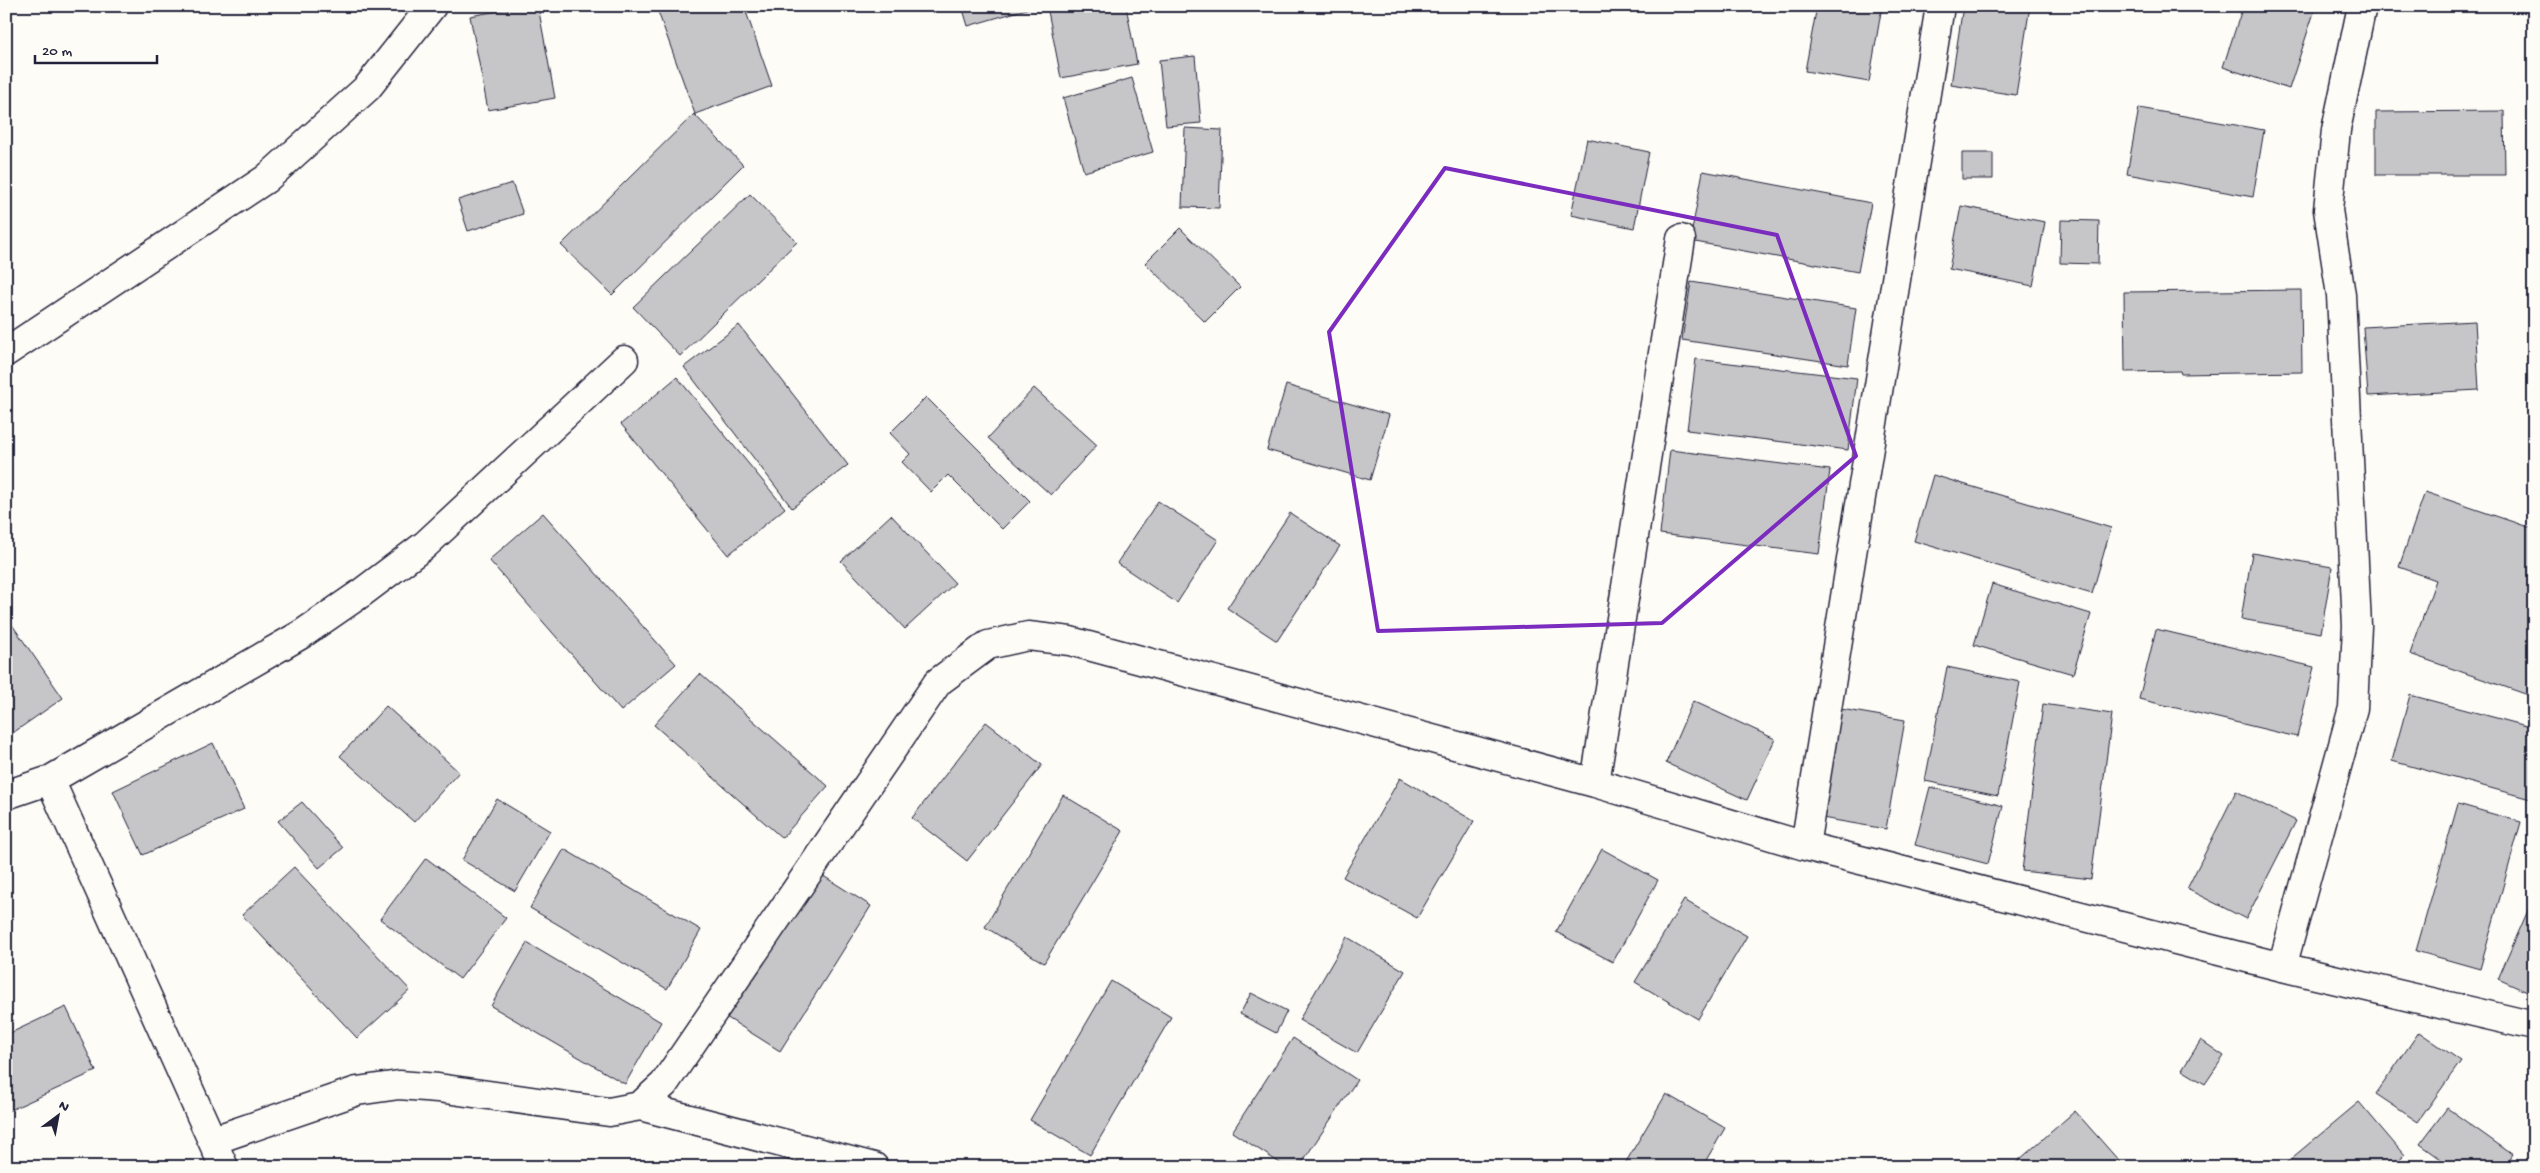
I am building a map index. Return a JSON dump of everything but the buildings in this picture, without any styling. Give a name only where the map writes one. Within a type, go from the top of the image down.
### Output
[{"type":"street","points":[[6,352],[266,179],[367,88],[432,6]]},
{"type":"street","points":[[1805,846],[1940,6]]},
{"type":"street","points":[[2282,967],[2353,708],[2357,626],[2354,552],[2341,295],[2328,210],[2336,130],[2362,6]]},
{"type":"street","points":[[1595,783],[1681,239]]},
{"type":"street","points":[[6,795],[50,780],[302,634],[360,594],[425,545],[624,360]]},
{"type":"street","points":[[640,1106],[664,1084],[938,682],[988,645],[1028,636],[1070,641],[1595,783],[1805,846],[2282,967],[2534,1026]]},
{"type":"street","points":[[50,780],[198,1111],[214,1140],[224,1167]]},
{"type":"street","points":[[214,1140],[357,1091],[399,1085],[438,1088],[609,1112],[640,1106],[874,1167]]},
{"type":"highlighted area","points":[[1445,168],[1777,235],[1856,456],[1662,623],[1378,631],[1329,332]]}]
